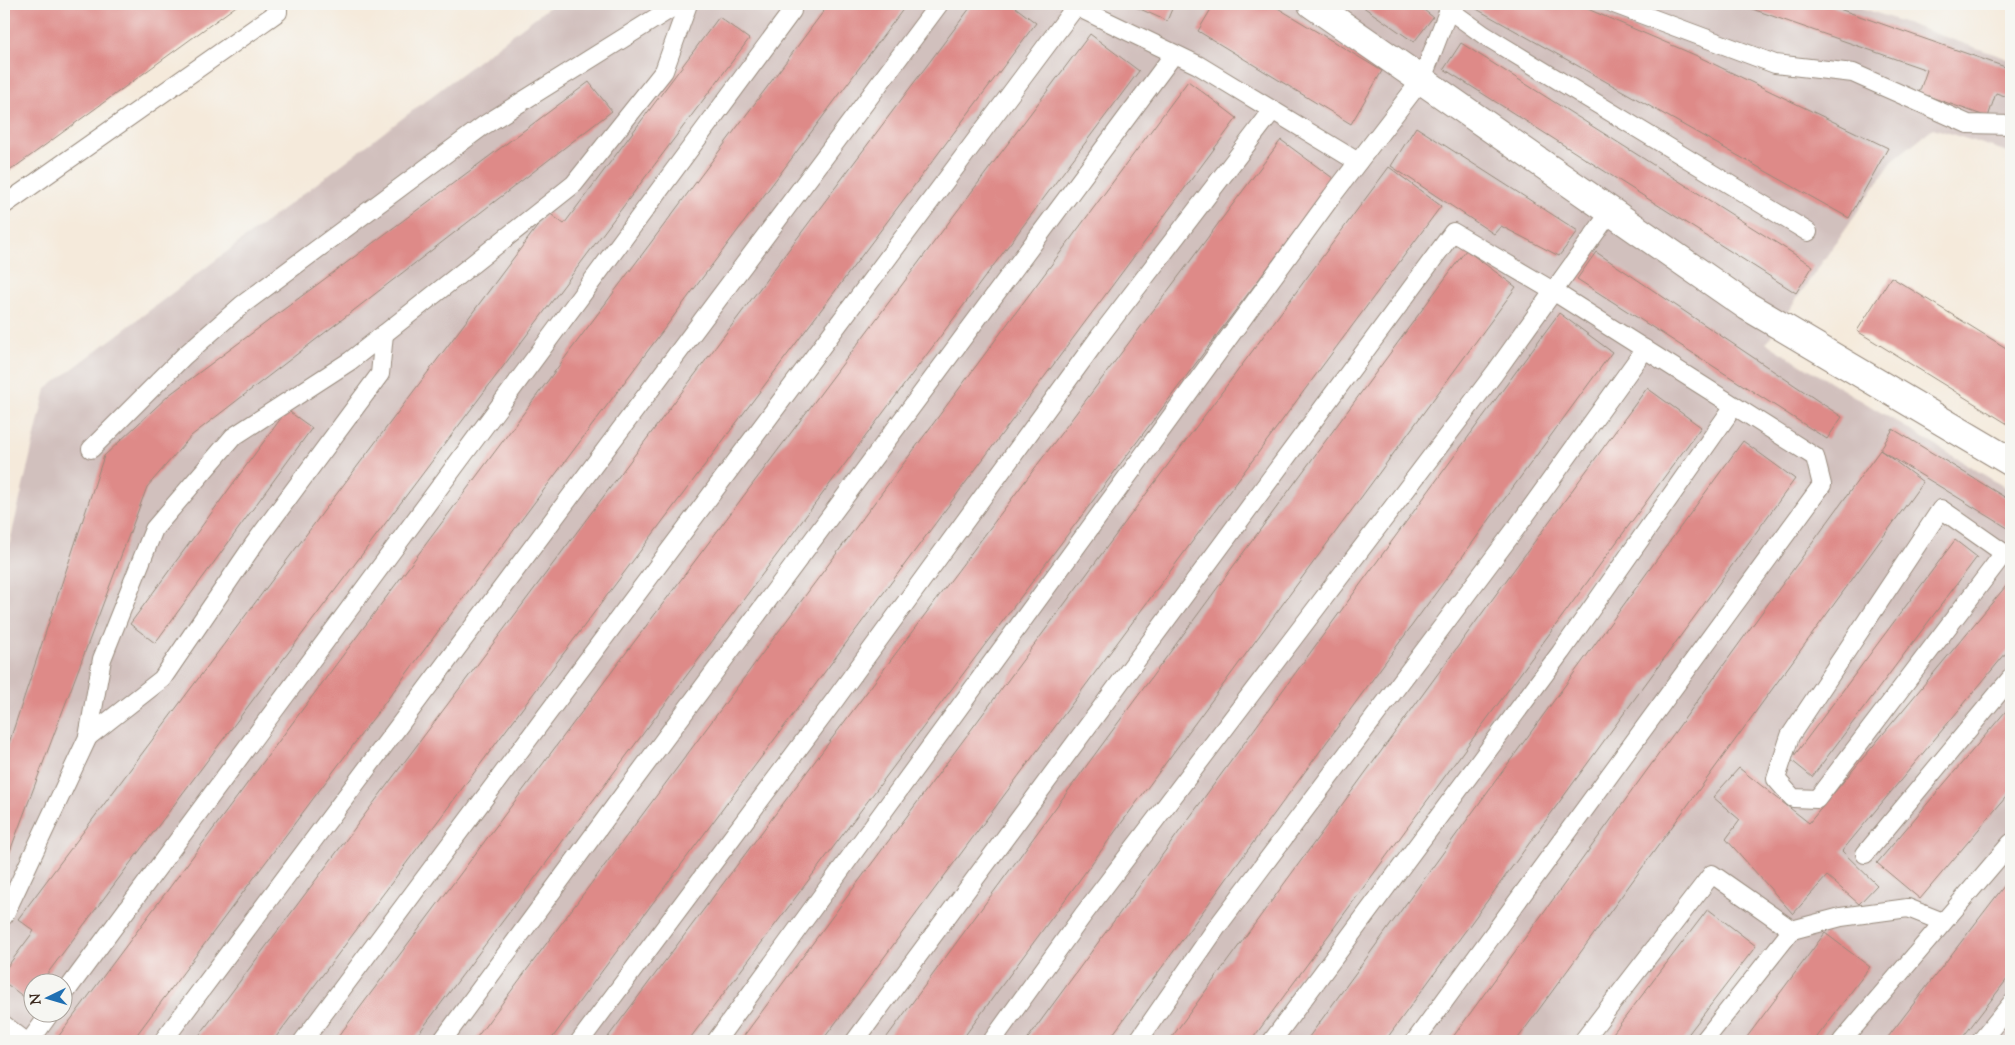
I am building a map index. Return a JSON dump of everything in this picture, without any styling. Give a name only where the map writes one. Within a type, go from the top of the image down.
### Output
[{"type":"street","points":[[1312,4],[1747,306],[2011,462]]},
{"type":"lane","points":[[4,205],[278,12],[278,4]]},
{"type":"lane","points":[[91,449],[184,356],[242,305],[483,126],[678,4]]},
{"type":"lane","points":[[4,916],[88,737],[102,659],[154,529],[232,437],[350,361],[574,184],[664,71],[688,4]]},
{"type":"lane","points":[[72,983],[792,11],[792,4]]},
{"type":"lane","points":[[163,1041],[939,4]]},
{"type":"lane","points":[[1614,4],[1774,64],[1853,72],[1968,124],[2011,125]]},
{"type":"lane","points":[[303,1041],[1074,5],[1198,65],[1358,162]]},
{"type":"lane","points":[[716,1041],[1358,162],[1422,79],[1449,6],[1484,35],[1808,232]]},
{"type":"lane","points":[[442,1041],[1174,54]]},
{"type":"lane","points":[[580,1041],[834,701],[1100,336],[1273,110]]},
{"type":"lane","points":[[992,1041],[1084,915],[1494,374],[1610,211]]},
{"type":"lane","points":[[855,1041],[1453,232],[1553,291],[1815,457],[1822,485],[1415,1041]]},
{"type":"lane","points":[[88,737],[162,679],[254,544],[380,374],[384,334]]},
{"type":"lane","points":[[1138,1041],[1217,928],[1517,527],[1645,349]]},
{"type":"lane","points":[[1272,1041],[1562,652],[1734,406]]},
{"type":"lane","points":[[1941,509],[2008,556],[1817,799],[1793,798],[1776,779],[1790,736],[1941,509]]},
{"type":"lane","points":[[1865,854],[2011,678]]},
{"type":"lane","points":[[1842,1041],[2011,843]]},
{"type":"lane","points":[[1583,1041],[1712,874],[1792,930]]},
{"type":"lane","points":[[1704,1041],[1792,930],[1841,917],[1908,908],[1943,922]]},
{"type":"lane","points":[[1981,1041],[2011,1004]]},
{"type":"lane","points":[[30,1041],[44,1022]]},
{"type":"lane","points":[[4,1025],[25,1041]]},
{"type":"shaded area","points":[[553,4],[1851,4],[2011,60],[2011,153],[1933,128],[1894,159],[1766,343],[2011,491],[2011,1041],[4,1041],[4,567],[46,389]]},
{"type":"building","points":[[4,4],[239,4],[4,175]]},
{"type":"building","points":[[829,4],[907,4],[132,1041],[64,1041],[58,1037],[69,1022],[72,1022],[72,1018]]},
{"type":"building","points":[[973,4],[1011,4],[1036,23],[273,1041],[195,1041]]},
{"type":"building","points":[[1129,4],[1174,4],[1167,21]]},
{"type":"building","points":[[1214,4],[1271,4],[1382,71],[1351,124],[1198,31]]},
{"type":"building","points":[[1359,4],[1416,4],[1433,17],[1414,42]]},
{"type":"building","points":[[1475,4],[1576,4],[1695,55],[1888,148],[1849,218],[1473,7]]},
{"type":"building","points":[[1738,4],[1825,4],[2011,69],[2011,98],[1996,93],[1988,117],[1919,93],[1927,70]]},
{"type":"building","points":[[719,17],[749,39],[49,972],[22,972],[22,996],[4,982],[4,971],[34,931],[18,919],[548,212],[564,224]]},
{"type":"building","points":[[1090,34],[1139,71],[413,1041],[335,1041]]},
{"type":"building","points":[[1461,43],[1813,266],[1796,293],[1444,69]]},
{"type":"building","points":[[1188,81],[1237,118],[550,1041],[474,1041]]},
{"type":"building","points":[[589,82],[612,111],[191,436],[147,487],[4,867],[4,758],[104,456],[169,395]]},
{"type":"building","points":[[1416,127],[1578,231],[1559,256],[1501,226],[1494,234],[1391,166]]},
{"type":"building","points":[[1281,140],[1334,179],[688,1041],[605,1041]]},
{"type":"building","points":[[1389,167],[1441,206],[822,1041],[740,1041]]},
{"type":"building","points":[[1466,250],[1516,287],[961,1041],[884,1041]]},
{"type":"building","points":[[1596,252],[1842,417],[1827,439],[1577,279]]},
{"type":"building","points":[[1891,277],[2011,351],[2011,426],[1857,331]]},
{"type":"building","points":[[1559,313],[1612,352],[1108,1041],[1026,1041]]},
{"type":"building","points":[[1647,388],[1701,427],[1251,1041],[1169,1041]]},
{"type":"building","points":[[287,410],[312,428],[155,643],[130,624]]},
{"type":"building","points":[[1893,429],[2011,501],[2011,530],[1880,450]]},
{"type":"building","points":[[1743,441],[1795,479],[1385,1041],[1306,1041]]},
{"type":"building","points":[[1880,450],[1923,482],[1516,1041],[1450,1041]]},
{"type":"building","points":[[1955,540],[1977,557],[1812,777],[1791,760]]},
{"type":"building","points":[[2011,580],[2011,647],[1842,851],[1877,885],[1859,904],[1827,876],[1793,914],[1726,839],[1740,820],[1713,797],[1739,768],[1809,823]]},
{"type":"building","points":[[2011,705],[2011,791],[1920,899],[1877,863]]},
{"type":"building","points":[[2011,877],[2011,974],[1960,1041],[1885,1041]]},
{"type":"building","points":[[1708,909],[1756,946],[1683,1041],[1607,1041]]},
{"type":"building","points":[[1825,933],[1870,967],[1814,1041],[1744,1041]]}]
